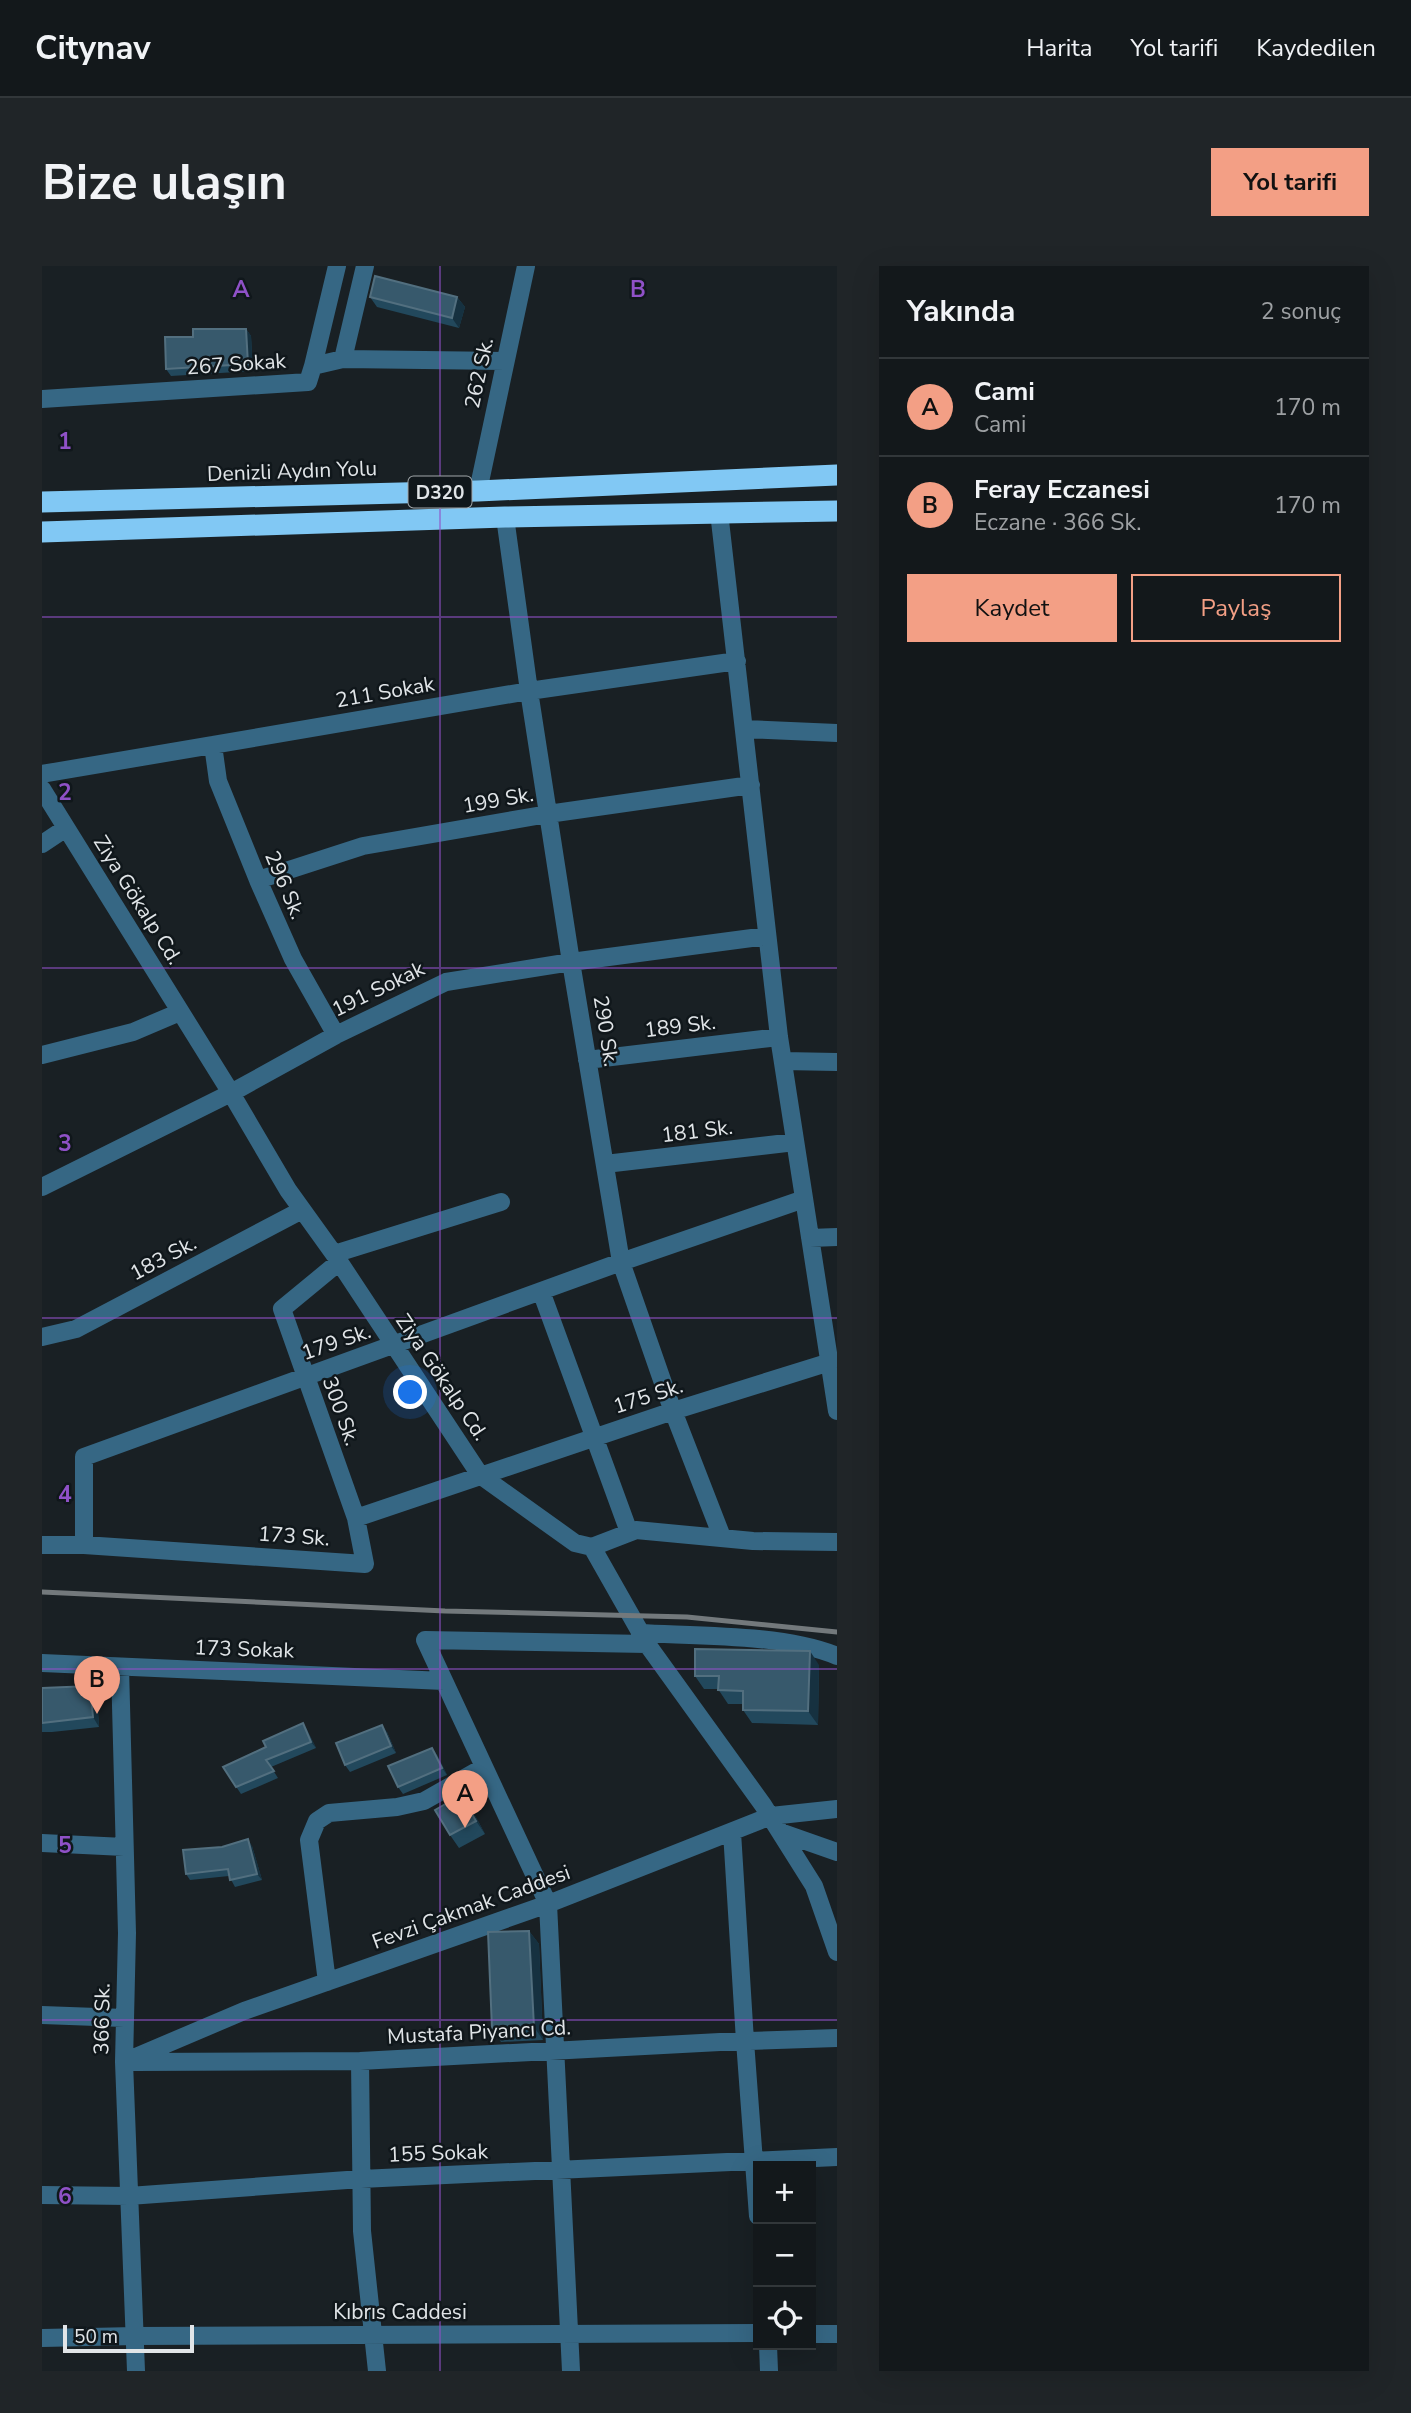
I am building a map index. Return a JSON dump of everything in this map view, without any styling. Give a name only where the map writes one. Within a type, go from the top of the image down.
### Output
[{"type":"highway","name":"Denizli Aydın Yolu","points":[[42,502],[478,491],[837,475]]},
{"type":"highway","name":"D320","points":[[42,532],[505,517],[837,511]]},
{"type":"street","points":[[313,366],[337,266]]},
{"type":"street","points":[[343,359],[365,266]]},
{"type":"street","name":"262 Sk.","points":[[478,491],[526,266]]},
{"type":"street","name":"267 Sokak","points":[[42,399],[308,382],[313,366],[343,359],[505,361]]},
{"type":"street","points":[[719,512],[779,1037],[810,1238],[829,1310],[830,1362],[837,1410]]},
{"type":"street","name":"290 Sk.","points":[[505,517],[571,962],[621,1262],[673,1411],[722,1537]]},
{"type":"street","name":"211 Sokak","points":[[42,774],[529,691],[737,661]]},
{"type":"street","points":[[744,729],[837,733]]},
{"type":"street","name":"296 Sk.","points":[[213,744],[218,781],[258,880],[293,959],[336,1035]]},
{"type":"street","name":"199 Sk.","points":[[258,880],[363,846],[548,814],[751,785]]},
{"type":"street","name":"Ziya Gökalp Cd.","points":[[42,789],[288,1190],[337,1258],[480,1475],[575,1543],[592,1547]]},
{"type":"street","points":[[42,844],[66,828]]},
{"type":"street","name":"191 Sokak","points":[[42,1186],[230,1093],[336,1035],[446,982],[571,962],[768,936]]},
{"type":"street","points":[[42,1055],[133,1032],[180,1012]]},
{"type":"street","name":"189 Sk.","points":[[587,1060],[779,1037]]},
{"type":"street","points":[[783,1061],[837,1062]]},
{"type":"street","name":"181 Sk.","points":[[605,1164],[795,1142]]},
{"type":"street","name":"179 Sk.","points":[[84,1545],[84,1457],[621,1262],[804,1199]]},
{"type":"street","name":"300 Sk.","points":[[356,1518],[282,1309],[337,1258],[501,1202]]},
{"type":"street","name":"183 Sk.","points":[[42,1337],[76,1329],[302,1210]]},
{"type":"street","points":[[810,1238],[837,1237]]},
{"type":"street","points":[[541,1291],[629,1532]]},
{"type":"street","name":"175 Sk.","points":[[480,1475],[830,1362]]},
{"type":"street","name":"173 Sk.","points":[[42,1545],[84,1545],[365,1564],[356,1518],[480,1475]]},
{"type":"street","points":[[837,1542],[753,1541],[636,1530],[592,1547],[643,1638],[775,1824],[814,1886],[837,1952]]},
{"type":"street","points":[[571,2371],[548,1905],[425,1640],[755,1640],[821,1649],[837,1656]]},
{"type":"street","name":"173 Sokak","points":[[42,1664],[444,1681]]},
{"type":"street","name":"366 Sk.","points":[[120,1667],[127,1933],[124,2062],[136,2371]]},
{"type":"street","points":[[327,1982],[309,1840],[317,1821],[329,1813],[397,1807],[424,1801],[484,1767]]},
{"type":"street","name":"Fevzi Çakmak Caddesi","points":[[124,2062],[244,2011],[548,1905],[732,1832],[837,1810]]},
{"type":"street","points":[[775,1824],[837,1852]]},
{"type":"street","points":[[732,1832],[754,2161]]},
{"type":"street","points":[[42,1843],[124,1847]]},
{"type":"street","points":[[42,2015],[124,2018]]},
{"type":"street","name":"Mustafa Piyancı Cd.","points":[[124,2062],[360,2061],[837,2038]]},
{"type":"street","points":[[360,2061],[362,2231],[377,2371]]},
{"type":"street","name":"155 Sokak","points":[[754,2161],[837,2157]]},
{"type":"street","name":"155 Sokak","points":[[42,2196],[129,2196],[361,2179],[753,2161]]},
{"type":"street","name":"Kıbrıs Caddesi","points":[[42,2338],[753,2333]]},
{"type":"street","points":[[816,2334],[837,2334]]},
{"type":"street","points":[[768,2350],[769,2371]]},
{"type":"building","points":[[375,276],[457,297],[452,318],[370,297]]},
{"type":"building","points":[[193,329],[246,329],[248,364],[166,369],[165,337],[193,337]]},
{"type":"building","points":[[695,1649],[810,1651],[808,1711],[743,1710],[743,1691],[718,1690],[719,1676],[695,1676]]},
{"type":"building","points":[[90,1686],[93,1717],[42,1723],[42,1688]]},
{"type":"building","points":[[303,1723],[311,1742],[266,1760],[274,1771],[236,1787],[223,1767],[266,1747],[263,1741]]},
{"type":"building","points":[[382,1725],[391,1746],[345,1765],[336,1743]]},
{"type":"building","points":[[432,1748],[442,1768],[398,1787],[388,1766]]},
{"type":"building","points":[[461,1795],[476,1821],[450,1835],[435,1810]]},
{"type":"building","points":[[248,1839],[257,1874],[230,1880],[228,1869],[186,1874],[183,1850],[222,1847]]},
{"type":"building","points":[[529,1931],[534,2027],[492,2029],[488,1932]]},
{"type":"railway","points":[[42,1592],[445,1611],[687,1617],[837,1632]]},
{"type":"place","name":"Feray Eczanesi","points":[[97,1714]]},
{"type":"place","name":"Cami","points":[[465,1828]]}]
